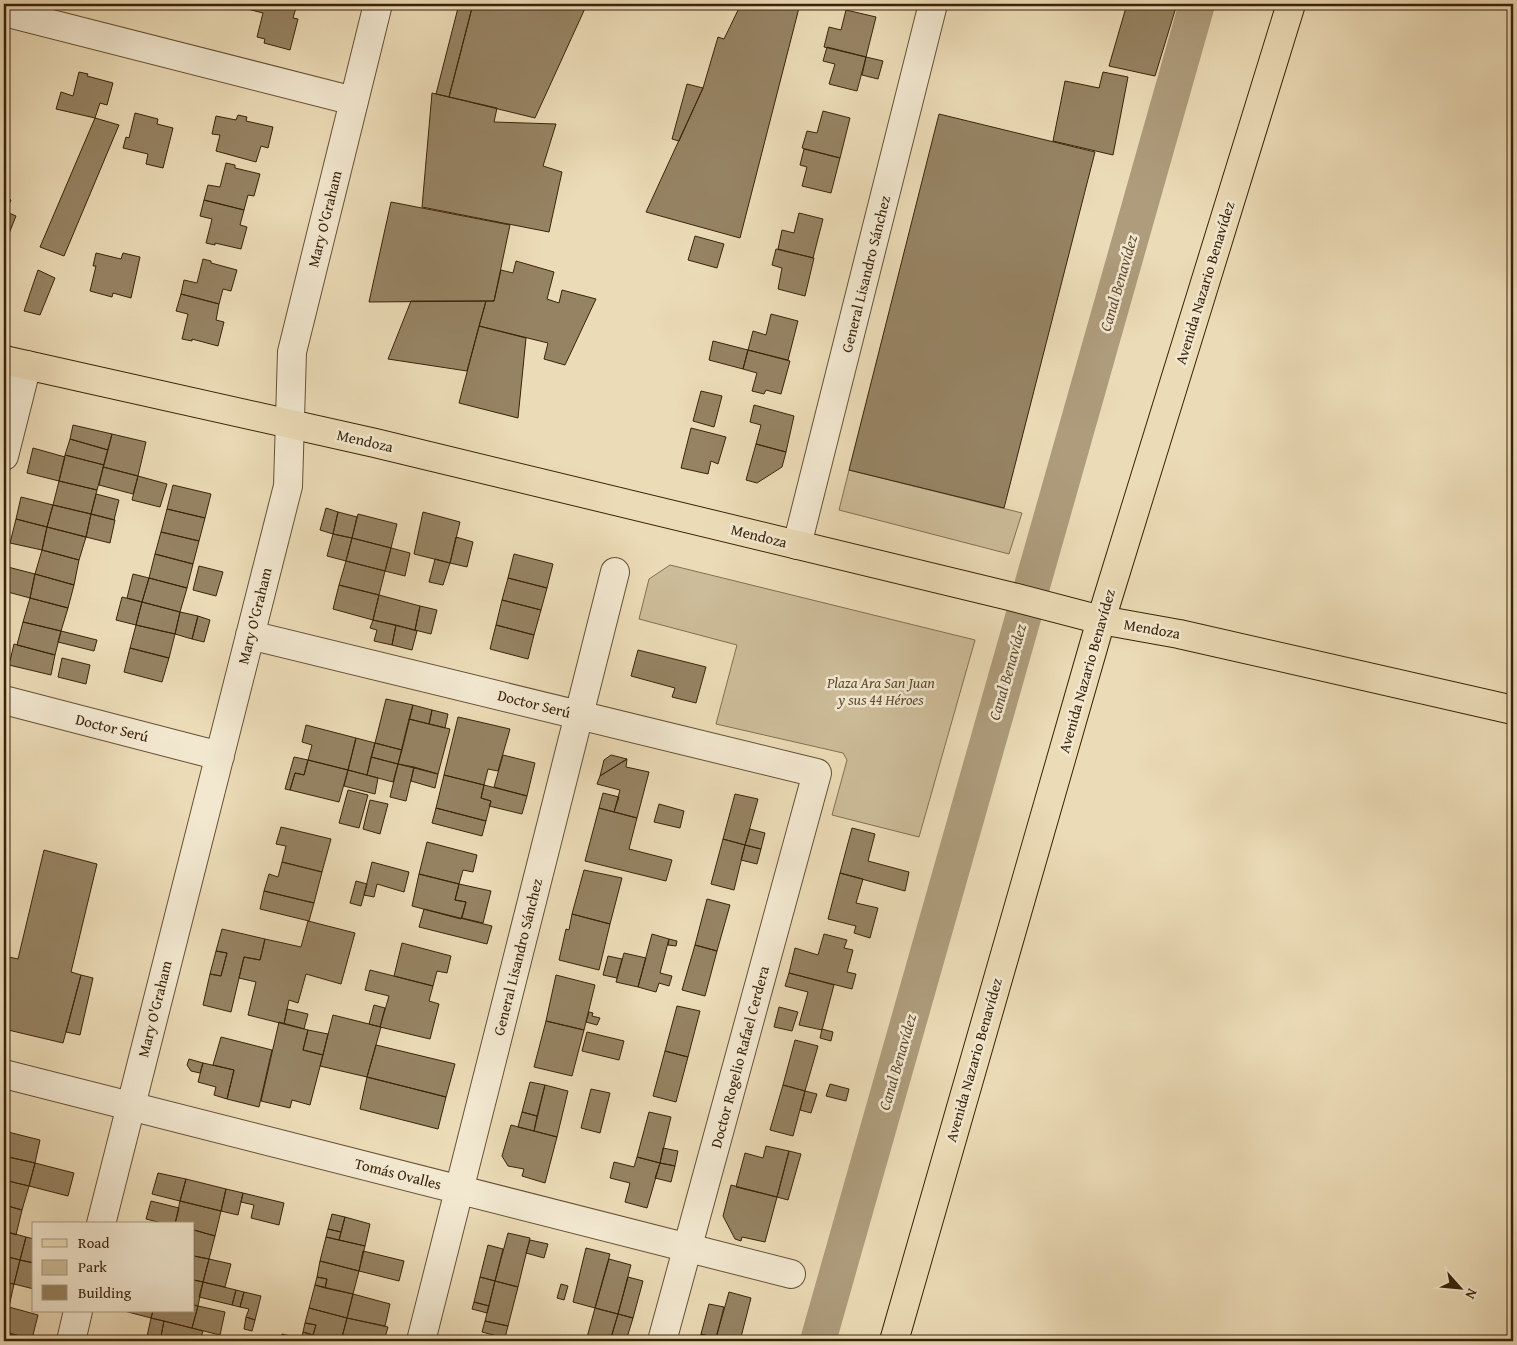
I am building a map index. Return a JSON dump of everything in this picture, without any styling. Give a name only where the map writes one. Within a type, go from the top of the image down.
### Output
[{"type":"main road","name":"Avenida Nazario Benavídez","points":[[894,1341],[1101,620],[1291,4]]},
{"type":"main road","name":"Mendoza","points":[[15,363],[375,443],[1009,596],[1101,620],[1179,634],[1513,710]]},
{"type":"street","name":"Mary O'Graham","points":[[102,1222],[288,486],[292,352],[378,4]]},
{"type":"street","name":"General Lisandro Sánchez","points":[[797,545],[933,4]]},
{"type":"street","points":[[4,12],[354,102]]},
{"type":"street","points":[[4,456],[15,363]]},
{"type":"street","name":"General Lisandro Sánchez","points":[[420,1341],[615,572]]},
{"type":"street","name":"Doctor Serú","points":[[250,635],[817,773]]},
{"type":"street","name":"Doctor Serú","points":[[4,700],[220,756]]},
{"type":"street","name":"Doctor Rogelio Rafael Cerdera","points":[[662,1341],[817,773]]},
{"type":"street","name":"Tomás Ovalles","points":[[4,1074],[792,1274]]},
{"type":"street","points":[[71,1341],[78,1312]]},
{"type":"green space","points":[[849,470],[1022,513],[1009,554],[839,510]]},
{"type":"green space","name":"Plaza Ara San Juan y sus 44 Héroes","points":[[670,565],[975,640],[919,837],[832,815],[847,760],[843,753],[716,724],[737,645],[639,619],[649,579]]},
{"type":"building","points":[[228,4],[297,4],[293,18],[298,19],[290,50],[264,43],[265,39],[257,37],[263,13]]},
{"type":"building","points":[[459,4],[473,4],[449,97],[436,94]]},
{"type":"building","points":[[473,4],[587,4],[535,118],[449,97]]},
{"type":"building","points":[[741,4],[800,4],[740,238],[646,212],[703,88],[718,37],[724,39]]},
{"type":"building","points":[[1127,4],[1177,4],[1155,76],[1109,66]]},
{"type":"building","points":[[846,10],[876,17],[866,57],[824,47],[829,27],[841,30]]},
{"type":"building","points":[[827,47],[866,57],[857,91],[829,84],[835,64],[823,61]]},
{"type":"building","points":[[866,57],[883,61],[878,79],[862,75]]},
{"type":"building","points":[[79,72],[113,83],[107,105],[100,103],[95,118],[56,109],[61,92],[73,96]]},
{"type":"building","points":[[1103,72],[1128,77],[1113,155],[1053,141],[1065,81],[1099,88]]},
{"type":"building","points":[[687,84],[703,88],[679,141],[672,139]]},
{"type":"building","points":[[432,93],[497,108],[494,122],[556,124],[543,166],[562,172],[549,232],[422,207]]},
{"type":"building","points":[[823,111],[850,118],[840,158],[802,148],[807,131],[817,133]]},
{"type":"building","points":[[135,113],[158,119],[157,124],[173,128],[163,168],[146,164],[148,154],[123,148],[126,137],[129,138]]},
{"type":"building","points":[[939,114],[1095,152],[1004,508],[849,470]]},
{"type":"building","points":[[238,115],[247,117],[246,121],[273,127],[268,148],[261,146],[256,162],[216,151],[220,135],[212,134],[216,116],[236,120]]},
{"type":"building","points":[[95,118],[119,125],[64,256],[40,247]]},
{"type":"building","points":[[804,149],[840,158],[831,193],[802,186],[807,167],[800,165]]},
{"type":"building","points":[[226,163],[235,165],[235,168],[260,174],[254,196],[248,195],[244,210],[204,200],[208,185],[220,187]]},
{"type":"building","points":[[4,197],[11,200],[6,212],[4,211]]},
{"type":"building","points":[[204,200],[244,210],[240,225],[247,227],[241,249],[215,243],[215,245],[206,243],[212,219],[200,216]]},
{"type":"building","points":[[391,202],[510,225],[494,301],[369,302]]},
{"type":"building","points":[[4,211],[16,216],[4,246]]},
{"type":"building","points":[[799,213],[823,219],[813,258],[778,249],[782,230],[794,233]]},
{"type":"building","points":[[695,236],[724,244],[717,268],[688,260]]},
{"type":"building","points":[[776,249],[814,258],[805,296],[778,289],[782,268],[772,265]]},
{"type":"building","points":[[96,253],[121,259],[123,253],[140,257],[131,298],[113,293],[112,297],[90,291],[96,266],[93,266]]},
{"type":"building","points":[[203,259],[237,270],[231,291],[223,289],[219,304],[181,294],[184,280],[197,283]]},
{"type":"building","points":[[516,261],[554,272],[547,299],[559,303],[562,290],[596,299],[565,365],[544,359],[548,343],[479,326],[486,301],[494,301],[501,270],[513,273]]},
{"type":"building","points":[[38,270],[55,278],[40,315],[24,311]]},
{"type":"building","points":[[181,294],[219,304],[216,320],[224,322],[218,346],[192,339],[192,341],[182,339],[188,314],[176,311]]},
{"type":"building","points":[[411,301],[486,301],[467,371],[388,359]]},
{"type":"building","points":[[771,314],[798,321],[788,360],[748,350],[753,331],[766,335]]},
{"type":"building","points":[[479,326],[526,338],[518,418],[459,403]]},
{"type":"building","points":[[713,341],[748,350],[743,369],[709,360]]},
{"type":"building","points":[[748,350],[790,361],[781,394],[766,390],[764,394],[752,391],[757,373],[743,369]]},
{"type":"building","points":[[701,391],[722,396],[714,427],[693,421]]},
{"type":"building","points":[[754,405],[794,416],[786,452],[756,444],[761,425],[750,422]]},
{"type":"building","points":[[73,425],[112,434],[108,450],[70,439]]},
{"type":"building","points":[[691,428],[726,437],[718,464],[711,461],[708,474],[681,468]]},
{"type":"building","points":[[112,434],[146,442],[138,476],[103,467]]},
{"type":"building","points":[[70,439],[108,450],[104,465],[65,455]]},
{"type":"building","points":[[756,444],[786,452],[782,467],[757,483],[746,480]]},
{"type":"building","points":[[33,448],[65,457],[59,481],[27,473]]},
{"type":"building","points":[[65,455],[104,465],[97,490],[59,481]]},
{"type":"building","points":[[103,467],[138,476],[133,494],[99,485]]},
{"type":"building","points":[[138,476],[167,484],[160,507],[132,500]]},
{"type":"building","points":[[59,481],[97,490],[91,514],[53,505]]},
{"type":"building","points":[[173,485],[211,494],[205,518],[167,509]]},
{"type":"building","points":[[96,494],[119,500],[114,520],[91,514]]},
{"type":"building","points":[[21,497],[53,505],[47,527],[16,519]]},
{"type":"building","points":[[53,505],[91,514],[86,537],[47,527]]},
{"type":"building","points":[[326,508],[338,512],[333,534],[320,530]]},
{"type":"building","points":[[167,509],[205,518],[199,541],[161,532]]},
{"type":"building","points":[[338,512],[357,517],[352,538],[333,534]]},
{"type":"building","points":[[423,512],[460,522],[450,563],[414,554]]},
{"type":"building","points":[[91,514],[115,520],[110,543],[86,537]]},
{"type":"building","points":[[358,514],[397,524],[391,548],[352,538]]},
{"type":"building","points":[[16,519],[47,527],[42,550],[10,543]]},
{"type":"building","points":[[47,527],[86,537],[79,560],[42,550]]},
{"type":"building","points":[[161,532],[199,541],[193,564],[155,554]]},
{"type":"building","points":[[333,534],[352,538],[346,561],[327,556]]},
{"type":"building","points":[[456,537],[473,542],[467,567],[450,563]]},
{"type":"building","points":[[352,538],[391,548],[385,571],[346,561]]},
{"type":"building","points":[[391,548],[410,553],[405,576],[385,571]]},
{"type":"building","points":[[42,550],[79,560],[74,585],[35,574]]},
{"type":"building","points":[[155,554],[193,564],[187,588],[149,578]]},
{"type":"building","points":[[514,554],[553,564],[547,588],[508,578]]},
{"type":"building","points":[[435,559],[450,563],[443,585],[429,582]]},
{"type":"building","points":[[346,561],[385,571],[379,595],[339,585]]},
{"type":"building","points":[[4,566],[35,574],[30,598],[4,591]]},
{"type":"building","points":[[199,566],[223,572],[216,596],[193,590]]},
{"type":"building","points":[[35,574],[74,585],[68,608],[30,598]]},
{"type":"building","points":[[133,574],[149,578],[142,602],[127,598]]},
{"type":"building","points":[[149,578],[187,588],[180,612],[142,602]]},
{"type":"building","points":[[508,578],[547,588],[541,610],[502,600]]},
{"type":"building","points":[[339,585],[379,595],[373,620],[333,609]]},
{"type":"building","points":[[379,595],[420,606],[415,630],[373,620]]},
{"type":"building","points":[[122,597],[142,602],[136,625],[116,620]]},
{"type":"building","points":[[30,598],[68,608],[61,631],[23,622]]},
{"type":"building","points":[[502,600],[541,610],[534,635],[496,625]]},
{"type":"building","points":[[142,602],[180,612],[175,634],[136,625]]},
{"type":"building","points":[[420,606],[437,610],[431,634],[415,630]]},
{"type":"building","points":[[180,612],[198,616],[192,639],[175,634]]},
{"type":"building","points":[[198,616],[210,620],[204,642],[192,639]]},
{"type":"building","points":[[373,620],[396,625],[392,645],[374,641],[377,630],[370,628]]},
{"type":"building","points":[[23,622],[61,631],[55,655],[17,645]]},
{"type":"building","points":[[136,625],[175,634],[169,658],[130,648]]},
{"type":"building","points":[[396,625],[417,631],[412,650],[392,645]]},
{"type":"building","points":[[496,625],[534,635],[528,659],[490,649]]},
{"type":"building","points":[[61,631],[97,640],[94,651],[58,642]]},
{"type":"building","points":[[14,644],[55,655],[51,675],[9,665]]},
{"type":"building","points":[[130,648],[169,658],[162,682],[124,672]]},
{"type":"building","points":[[638,650],[706,667],[696,703],[672,697],[675,688],[631,676]]},
{"type":"building","points":[[62,658],[90,665],[86,684],[58,677]]},
{"type":"building","points":[[386,699],[413,705],[402,750],[375,743]]},
{"type":"building","points":[[413,705],[432,710],[429,724],[409,719]]},
{"type":"building","points":[[432,710],[448,714],[445,728],[429,724]]},
{"type":"building","points":[[458,717],[510,729],[498,771],[488,769],[484,785],[444,775]]},
{"type":"building","points":[[409,719],[450,729],[438,774],[398,764]]},
{"type":"building","points":[[306,725],[356,738],[348,770],[308,760],[312,745],[302,742]]},
{"type":"building","points":[[356,738],[375,743],[367,775],[348,770]]},
{"type":"building","points":[[375,743],[402,750],[398,764],[371,757]]},
{"type":"building","points":[[503,755],[535,763],[527,796],[494,787]]},
{"type":"building","points":[[611,755],[627,759],[600,776],[604,760]]},
{"type":"building","points":[[294,757],[308,760],[304,775],[295,773],[290,790],[285,789]]},
{"type":"building","points":[[371,757],[398,764],[393,782],[367,775]]},
{"type":"building","points":[[627,759],[626,767],[649,772],[637,818],[614,812],[620,790],[597,784],[600,776]]},
{"type":"building","points":[[308,760],[348,770],[339,802],[290,790],[295,773],[304,775]]},
{"type":"building","points":[[398,764],[414,767],[406,801],[390,797]]},
{"type":"building","points":[[414,767],[438,774],[435,788],[411,781]]},
{"type":"building","points":[[348,770],[378,778],[375,794],[344,786]]},
{"type":"building","points":[[444,775],[484,785],[481,798],[491,801],[486,821],[436,808]]},
{"type":"building","points":[[484,785],[527,796],[522,814],[489,806],[491,801],[481,798]]},
{"type":"building","points":[[348,790],[368,795],[359,828],[339,823]]},
{"type":"building","points":[[603,793],[619,797],[614,812],[599,808]]},
{"type":"building","points":[[735,794],[758,799],[745,845],[723,839]]},
{"type":"building","points":[[370,800],[388,804],[380,834],[363,829]]},
{"type":"building","points":[[659,804],[684,811],[680,828],[654,822]]},
{"type":"building","points":[[436,808],[486,821],[482,836],[432,823]]},
{"type":"building","points":[[599,808],[637,818],[629,849],[672,860],[666,881],[585,861]]},
{"type":"building","points":[[281,827],[331,839],[322,872],[282,862],[286,846],[276,844]]},
{"type":"building","points":[[852,828],[875,834],[868,861],[909,872],[905,891],[840,873]]},
{"type":"building","points":[[750,829],[765,833],[761,849],[745,845]]},
{"type":"building","points":[[723,839],[745,845],[734,890],[711,884]]},
{"type":"building","points":[[427,842],[477,855],[473,872],[463,870],[459,884],[419,874]]},
{"type":"building","points":[[745,845],[761,849],[757,864],[741,860]]},
{"type":"building","points":[[44,850],[97,864],[71,972],[81,975],[63,1043],[4,1029],[4,956],[18,959]]},
{"type":"building","points":[[282,862],[322,872],[314,903],[264,891],[269,874],[278,877]]},
{"type":"building","points":[[372,862],[409,872],[404,892],[377,884],[374,897],[364,895]]},
{"type":"building","points":[[584,870],[622,878],[610,924],[572,914]]},
{"type":"building","points":[[840,873],[863,879],[856,903],[878,908],[870,938],[854,933],[856,926],[828,919]]},
{"type":"building","points":[[419,874],[459,884],[455,900],[466,902],[461,919],[412,906]]},
{"type":"building","points":[[356,881],[367,884],[361,906],[350,903]]},
{"type":"building","points":[[459,884],[491,891],[483,923],[462,918],[466,902],[455,900]]},
{"type":"building","points":[[264,891],[314,903],[309,921],[260,909]]},
{"type":"building","points":[[707,899],[730,905],[717,951],[695,945]]},
{"type":"building","points":[[424,909],[492,926],[487,944],[419,927]]},
{"type":"building","points":[[572,914],[610,924],[599,970],[559,960],[566,929],[569,930]]},
{"type":"building","points":[[308,921],[355,933],[341,984],[306,974],[298,1003],[289,1000],[284,1024],[248,1015],[256,982],[239,978],[244,957],[260,960],[265,939],[301,947]]},
{"type":"building","points":[[222,929],[265,939],[260,960],[244,957],[231,1012],[203,1005],[210,974],[221,976],[227,953],[216,951]]},
{"type":"building","points":[[652,934],[669,939],[660,973],[672,976],[669,986],[659,983],[656,992],[638,987]]},
{"type":"building","points":[[824,934],[847,940],[844,948],[853,950],[847,972],[856,974],[852,989],[789,973],[795,948],[818,955]]},
{"type":"building","points":[[669,939],[677,941],[676,946],[668,945]]},
{"type":"building","points":[[402,943],[451,956],[447,973],[437,971],[433,986],[394,976]]},
{"type":"building","points":[[695,945],[717,951],[705,996],[682,990]]},
{"type":"building","points":[[216,951],[227,953],[221,976],[210,974]]},
{"type":"building","points":[[624,953],[646,958],[638,987],[616,982]]},
{"type":"building","points":[[608,956],[622,959],[617,978],[603,975]]},
{"type":"building","points":[[370,970],[433,986],[429,1001],[439,1004],[430,1039],[380,1027],[389,996],[365,990]]},
{"type":"building","points":[[789,973],[834,985],[822,1030],[799,1025],[808,992],[785,986]]},
{"type":"building","points":[[81,975],[93,978],[80,1035],[66,1032]]},
{"type":"building","points":[[556,975],[595,985],[584,1030],[546,1021]]},
{"type":"building","points":[[374,1005],[385,1008],[380,1027],[369,1024]]},
{"type":"building","points":[[677,1006],[700,1011],[688,1057],[665,1051]]},
{"type":"building","points":[[779,1007],[798,1012],[792,1031],[774,1027]]},
{"type":"building","points":[[287,1009],[308,1014],[304,1029],[284,1024]]},
{"type":"building","points":[[589,1012],[593,1013],[592,1016],[600,1018],[597,1025],[586,1022]]},
{"type":"building","points":[[333,1015],[381,1027],[367,1077],[320,1066]]},
{"type":"building","points":[[546,1021],[584,1030],[572,1076],[534,1067]]},
{"type":"building","points":[[279,1022],[308,1030],[303,1050],[323,1055],[310,1105],[292,1100],[290,1108],[261,1101]]},
{"type":"building","points":[[822,1029],[833,1032],[831,1041],[820,1038]]},
{"type":"building","points":[[308,1030],[328,1034],[323,1055],[303,1050]]},
{"type":"building","points":[[587,1032],[624,1041],[619,1060],[582,1051]]},
{"type":"building","points":[[221,1037],[272,1050],[259,1107],[227,1099],[234,1070],[213,1065]]},
{"type":"building","points":[[795,1040],[818,1046],[805,1091],[783,1085]]},
{"type":"building","points":[[376,1045],[455,1064],[446,1097],[367,1077]]},
{"type":"building","points":[[665,1051],[688,1057],[676,1102],[653,1096]]},
{"type":"building","points":[[189,1059],[203,1063],[200,1073],[191,1071],[187,1065]]},
{"type":"building","points":[[203,1063],[234,1070],[227,1099],[214,1095],[216,1087],[198,1082]]},
{"type":"building","points":[[367,1077],[446,1097],[438,1129],[360,1109]]},
{"type":"building","points":[[530,1082],[545,1085],[537,1116],[522,1112]]},
{"type":"building","points":[[830,1084],[849,1089],[846,1101],[826,1096]]},
{"type":"building","points":[[545,1085],[568,1091],[557,1137],[534,1131]]},
{"type":"building","points":[[783,1085],[805,1091],[793,1136],[770,1130]]},
{"type":"building","points":[[591,1089],[610,1093],[600,1133],[581,1128]]},
{"type":"building","points":[[805,1091],[817,1094],[811,1113],[800,1110]]},
{"type":"building","points":[[4,1109],[7,1110],[4,1125]]},
{"type":"building","points":[[522,1112],[537,1116],[534,1131],[518,1127]]},
{"type":"building","points":[[649,1112],[671,1117],[660,1163],[637,1157]]},
{"type":"building","points":[[511,1125],[557,1137],[545,1183],[522,1176],[524,1169],[508,1166],[502,1156]]},
{"type":"building","points":[[4,1131],[40,1140],[35,1163],[4,1156]]},
{"type":"building","points":[[766,1146],[789,1151],[777,1197],[736,1187],[745,1153],[763,1158]]},
{"type":"building","points":[[663,1148],[678,1151],[675,1166],[660,1163]]},
{"type":"building","points":[[789,1151],[801,1154],[788,1200],[777,1197]]},
{"type":"building","points":[[4,1156],[35,1163],[29,1186],[4,1180]]},
{"type":"building","points":[[637,1157],[660,1163],[647,1208],[625,1202],[630,1183],[610,1178],[614,1162],[634,1167]]},
{"type":"building","points":[[35,1163],[74,1173],[68,1196],[29,1186]]},
{"type":"building","points":[[660,1163],[675,1166],[671,1182],[655,1178]]},
{"type":"building","points":[[158,1173],[186,1179],[180,1201],[152,1194]]},
{"type":"building","points":[[186,1179],[226,1189],[221,1211],[180,1201]]},
{"type":"building","points":[[4,1180],[29,1186],[22,1210],[4,1205]]},
{"type":"building","points":[[731,1185],[777,1197],[765,1242],[742,1237],[741,1241],[735,1239],[723,1216]]},
{"type":"building","points":[[226,1189],[243,1193],[238,1215],[221,1211]]},
{"type":"building","points":[[243,1193],[284,1203],[279,1225],[251,1218],[254,1205],[241,1202]]},
{"type":"building","points":[[151,1201],[179,1208],[176,1222],[158,1222],[146,1219]]},
{"type":"building","points":[[180,1201],[221,1211],[215,1236],[195,1230],[195,1222],[175,1222]]},
{"type":"building","points":[[4,1205],[22,1210],[16,1235],[4,1231]]},
{"type":"building","points":[[332,1214],[345,1217],[341,1232],[328,1229]]},
{"type":"building","points":[[345,1217],[370,1224],[365,1246],[339,1240]]},
{"type":"building","points":[[328,1229],[341,1232],[339,1240],[326,1237]]},
{"type":"building","points":[[195,1230],[215,1236],[209,1259],[195,1256]]},
{"type":"building","points":[[4,1231],[26,1237],[20,1260],[4,1256]]},
{"type":"building","points":[[508,1233],[530,1238],[518,1287],[495,1281]]},
{"type":"building","points":[[26,1237],[32,1238],[32,1263],[20,1260]]},
{"type":"building","points":[[326,1237],[365,1246],[359,1271],[320,1261]]},
{"type":"building","points":[[530,1240],[548,1244],[544,1258],[526,1253]]},
{"type":"building","points":[[488,1245],[503,1249],[495,1281],[480,1277]]},
{"type":"building","points":[[586,1248],[610,1254],[595,1308],[573,1302]]},
{"type":"building","points":[[363,1251],[404,1261],[399,1281],[359,1271]]},
{"type":"building","points":[[4,1256],[20,1260],[14,1284],[4,1282]]},
{"type":"building","points":[[195,1256],[209,1259],[203,1282],[195,1280]]},
{"type":"building","points":[[209,1259],[231,1264],[225,1287],[203,1282]]},
{"type":"building","points":[[609,1259],[631,1265],[618,1314],[595,1308]]},
{"type":"building","points":[[20,1260],[32,1263],[32,1288],[14,1284]]},
{"type":"building","points":[[320,1261],[359,1271],[353,1294],[325,1288],[327,1279],[317,1277]]},
{"type":"building","points":[[317,1277],[327,1279],[325,1288],[315,1285]]},
{"type":"building","points":[[480,1277],[495,1281],[489,1306],[474,1302]]},
{"type":"building","points":[[628,1277],[643,1281],[633,1318],[618,1314]]},
{"type":"building","points":[[195,1280],[203,1282],[198,1306],[195,1305]]},
{"type":"building","points":[[495,1281],[518,1287],[508,1326],[485,1321]]},
{"type":"building","points":[[4,1282],[14,1284],[9,1307],[4,1306]]},
{"type":"building","points":[[203,1282],[236,1290],[232,1305],[199,1297]]},
{"type":"building","points":[[561,1284],[568,1286],[564,1300],[557,1298]]},
{"type":"building","points":[[315,1285],[353,1294],[347,1318],[309,1308]]},
{"type":"building","points":[[236,1290],[244,1292],[240,1307],[232,1305]]},
{"type":"building","points":[[244,1292],[261,1296],[255,1320],[246,1317],[249,1309],[240,1307]]},
{"type":"building","points":[[729,1292],[751,1298],[740,1341],[716,1338]]},
{"type":"building","points":[[353,1294],[390,1304],[385,1326],[347,1318]]},
{"type":"building","points":[[474,1302],[489,1306],[487,1313],[472,1309]]},
{"type":"building","points":[[709,1304],[724,1307],[716,1338],[701,1334]]},
{"type":"building","points":[[195,1305],[198,1306],[192,1328],[151,1318],[153,1312],[195,1312]]},
{"type":"building","points":[[4,1306],[9,1307],[4,1327]]},
{"type":"building","points":[[198,1306],[225,1312],[220,1335],[192,1328]]},
{"type":"building","points":[[9,1307],[38,1315],[32,1339],[4,1332]]},
{"type":"building","points":[[309,1308],[347,1318],[341,1341],[313,1335],[316,1325],[305,1323]]},
{"type":"building","points":[[595,1308],[618,1314],[610,1341],[586,1341]]},
{"type":"building","points":[[128,1312],[153,1312],[151,1318]]},
{"type":"building","points":[[618,1314],[633,1318],[626,1341],[611,1338]]},
{"type":"building","points":[[246,1317],[255,1320],[252,1331],[244,1329]]},
{"type":"building","points":[[151,1318],[164,1321],[160,1341],[146,1341]]},
{"type":"building","points":[[347,1318],[388,1327],[384,1341],[341,1341]]},
{"type":"building","points":[[164,1321],[203,1331],[200,1341],[160,1341]]},
{"type":"building","points":[[485,1321],[508,1326],[505,1338],[482,1332]]},
{"type":"building","points":[[305,1323],[316,1325],[313,1335],[303,1332]]},
{"type":"building","points":[[4,1332],[16,1335],[15,1341],[4,1341]]},
{"type":"building","points":[[303,1332],[313,1335],[312,1341],[301,1341]]},
{"type":"building","points":[[282,1334],[302,1339],[301,1341],[280,1341]]},
{"type":"building","points":[[701,1334],[716,1338],[730,1341],[699,1341]]},
{"type":"building","points":[[16,1335],[32,1339],[31,1341],[15,1341]]},
{"type":"building","points":[[313,1335],[341,1341],[312,1341]]},
{"type":"building","points":[[611,1338],[626,1341],[610,1341]]},
{"type":"waterway","name":"Canal Benavídez","points":[[818,1341],[1197,4]]}]
